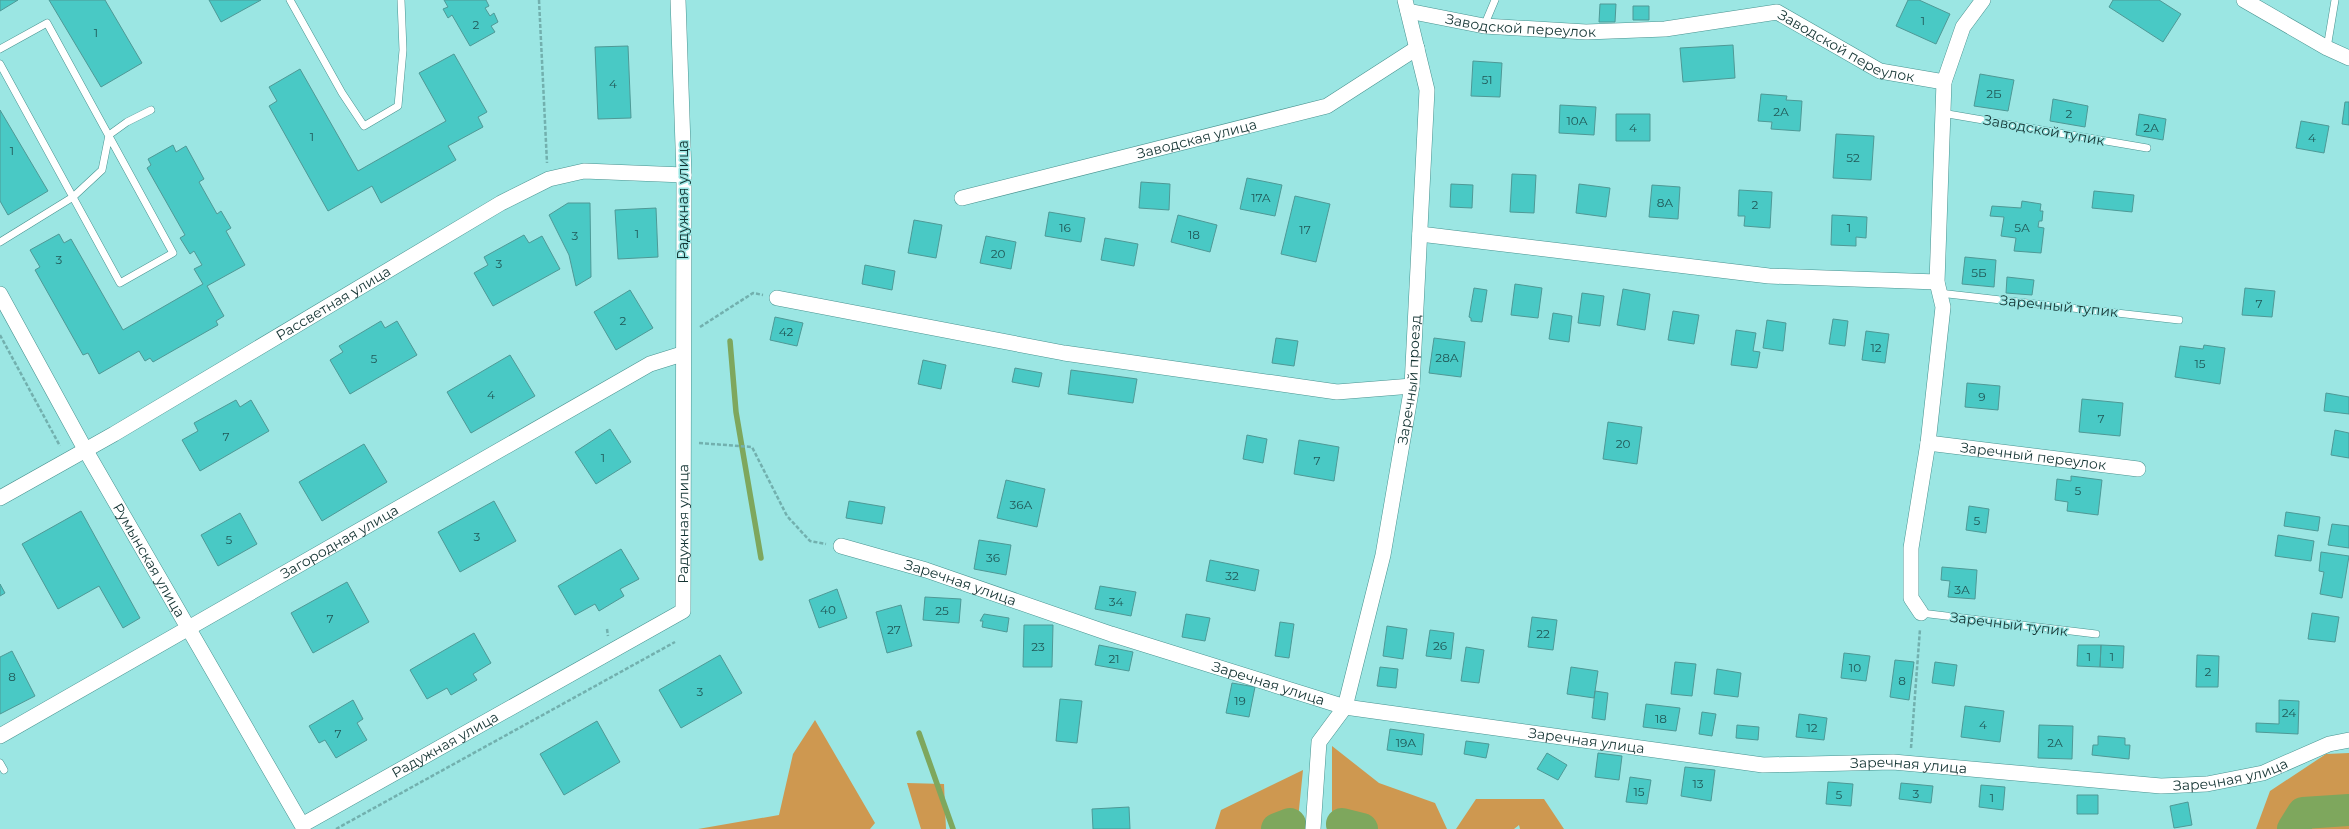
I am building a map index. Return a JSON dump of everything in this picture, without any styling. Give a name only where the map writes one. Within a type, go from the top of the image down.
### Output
[{"type":"street","name":"Радужная улица","points":[[301,828],[683,611],[682,338],[684,175],[678,0]]},
{"type":"street","points":[[1921,612],[1912,598],[1911,548],[1928,443],[1943,307],[1938,288],[1944,82],[1963,27],[1983,0]]},
{"type":"street","points":[[2244,0],[2327,48],[2349,58]]},
{"type":"street","name":"Заводской переулок","points":[[1407,5],[1484,26],[1586,32],[1665,29],[1777,12],[1880,70],[1944,82]]},
{"type":"street","name":"Заречный проезд","points":[[1345,707],[1383,555],[1412,386],[1427,90],[1407,5]]},
{"type":"street","name":"Заводская улица","points":[[962,198],[1327,106],[1417,48]]},
{"type":"street","name":"Рассветная улица","points":[[0,498],[86,451],[501,203],[549,179],[584,171],[684,175]]},
{"type":"street","points":[[1420,234],[1769,276],[1938,288]]},
{"type":"street","name":"Румынская улица","points":[[0,294],[86,451],[301,828]]},
{"type":"street","points":[[777,298],[1064,353],[1337,392],[1412,386]]},
{"type":"street","name":"Загородная улица","points":[[0,736],[650,364],[682,354]]},
{"type":"street","name":"Заречный переулок","points":[[1928,443],[2138,469]]},
{"type":"street","name":"Заречная улица","points":[[841,546],[926,570],[1111,634],[1345,707],[1763,765],[1909,763],[2162,786],[2207,784],[2263,773],[2329,744],[2349,740]]},
{"type":"street","points":[[1313,829],[1319,742],[1345,707]]},
{"type":"lane","points":[[290,0],[342,93],[364,126],[398,106],[403,50],[401,0]]},
{"type":"lane","points":[[1484,26],[1495,0]]},
{"type":"lane","points":[[2327,48],[2335,0]]},
{"type":"lane","points":[[0,49],[47,23],[174,253],[120,283],[0,64]]},
{"type":"lane","points":[[0,242],[73,197],[102,170],[109,136],[127,122],[151,110]]},
{"type":"lane","name":"Заводской тупик","points":[[1942,113],[2147,148]]},
{"type":"lane","name":"Заречный тупик","points":[[1938,288],[2179,320]]},
{"type":"lane","name":"Заречный тупик","points":[[1921,612],[2096,634]]},
{"type":"lane","points":[[0,763],[4,770]]},
{"type":"path","points":[[539,0],[545,149],[549,179]]},
{"type":"path","points":[[682,338],[753,293],[777,298]]},
{"type":"path","points":[[0,335],[68,460]]},
{"type":"path","points":[[682,441],[752,447],[787,516],[810,541],[841,546]]},
{"type":"path","points":[[1909,763],[1921,612]]},
{"type":"path","points":[[607,629],[608,644]]},
{"type":"path","points":[[336,829],[675,642]]},
{"type":"shaded area","points":[[815,720],[875,823],[870,829],[698,829],[779,815],[793,754]]},
{"type":"shaded area","points":[[1332,746],[1379,783],[1435,803],[1447,829],[1332,829]]},
{"type":"shaded area","points":[[2349,753],[2349,829],[2256,829],[2270,791],[2326,754]]},
{"type":"shaded area","points":[[1303,770],[1297,829],[1215,829],[1221,810]]},
{"type":"shaded area","points":[[907,783],[944,784],[946,829],[921,829]]},
{"type":"shaded area","points":[[1476,799],[1544,799],[1564,829],[1520,829],[1519,825],[1514,829],[1456,829]]},
{"type":"building","points":[[0,0],[18,0],[0,11]]},
{"type":"building","points":[[49,0],[105,0],[142,63],[101,87]]},
{"type":"building","points":[[209,0],[261,0],[221,22]]},
{"type":"building","points":[[444,0],[486,0],[489,6],[485,8],[490,16],[494,13],[498,22],[491,26],[495,32],[470,46],[452,15],[448,18],[443,9],[448,7]]},
{"type":"building","points":[[1908,0],[1919,0],[1950,14],[1936,44],[1896,26]]},
{"type":"building","points":[[2113,0],[2159,0],[2181,14],[2163,42],[2109,7]]},
{"type":"building","points":[[1600,4],[1616,4],[1615,22],[1599,22]]},
{"type":"building","points":[[1633,6],[1649,6],[1649,20],[1633,20]]},
{"type":"building","points":[[1733,45],[1735,78],[1683,82],[1680,48]]},
{"type":"building","points":[[628,46],[631,118],[598,119],[595,47]]},
{"type":"building","points":[[454,54],[487,112],[478,117],[483,127],[448,146],[456,160],[381,203],[372,186],[328,211],[269,106],[277,101],[269,87],[300,69],[358,171],[446,121],[419,73]]},
{"type":"building","points":[[1473,61],[1502,63],[1500,97],[1471,96]]},
{"type":"building","points":[[1980,74],[2014,80],[2008,111],[1974,106]]},
{"type":"building","points":[[1761,94],[1787,96],[1786,100],[1802,101],[1800,131],[1771,129],[1772,122],[1758,121]]},
{"type":"building","points":[[2053,99],[2088,106],[2085,127],[2050,121]]},
{"type":"building","points":[[2345,102],[2349,102],[2349,125],[2342,124]]},
{"type":"building","points":[[1560,105],[1596,107],[1594,135],[1559,133]]},
{"type":"building","points":[[0,110],[48,191],[8,215],[0,201]]},
{"type":"building","points":[[1616,114],[1650,114],[1650,141],[1616,141]]},
{"type":"building","points":[[2139,114],[2166,119],[2163,140],[2136,135]]},
{"type":"building","points":[[2301,121],[2329,126],[2324,153],[2296,148]]},
{"type":"building","points":[[1836,134],[1874,136],[1871,180],[1833,178]]},
{"type":"building","points":[[173,145],[176,152],[186,146],[204,179],[199,182],[217,214],[221,211],[231,228],[226,231],[245,265],[207,286],[224,316],[216,321],[218,325],[153,362],[150,358],[145,361],[139,351],[99,374],[88,353],[83,355],[35,270],[40,267],[30,250],[59,234],[64,243],[71,239],[123,330],[203,284],[194,269],[202,265],[194,251],[190,254],[180,238],[185,235],[147,168],[151,165],[148,159]]},
{"type":"building","points":[[1512,174],[1536,175],[1534,213],[1510,212]]},
{"type":"building","points":[[1247,178],[1282,185],[1275,216],[1240,209]]},
{"type":"building","points":[[1141,182],[1170,184],[1169,210],[1139,208]]},
{"type":"building","points":[[1451,184],[1473,185],[1472,208],[1450,207]]},
{"type":"building","points":[[1579,184],[1610,188],[1606,217],[1576,213]]},
{"type":"building","points":[[1652,185],[1680,187],[1678,219],[1649,217]]},
{"type":"building","points":[[1739,190],[1772,192],[1770,228],[1744,226],[1745,216],[1738,216]]},
{"type":"building","points":[[2094,191],[2134,195],[2132,212],[2092,208]]},
{"type":"building","points":[[1295,196],[1330,204],[1316,262],[1281,254]]},
{"type":"building","points":[[2022,201],[2041,204],[2040,211],[2043,211],[2042,221],[2039,221],[2038,227],[2044,228],[2041,253],[2014,251],[2016,238],[2001,236],[2004,217],[1990,216],[1992,206],[2021,208]]},
{"type":"building","points":[[568,203],[590,203],[591,277],[576,286],[569,255],[549,215]]},
{"type":"building","points":[[656,208],[658,257],[618,259],[615,210]]},
{"type":"building","points":[[1049,212],[1085,218],[1081,242],[1045,236]]},
{"type":"building","points":[[1178,215],[1217,225],[1210,252],[1171,242]]},
{"type":"building","points":[[1832,215],[1867,217],[1866,238],[1856,237],[1856,246],[1831,245]]},
{"type":"building","points":[[914,220],[942,225],[936,258],[908,253]]},
{"type":"building","points":[[524,235],[529,243],[542,236],[560,269],[493,306],[474,273],[488,265],[484,257]]},
{"type":"building","points":[[986,236],[1016,242],[1011,269],[980,263]]},
{"type":"building","points":[[1105,238],[1138,244],[1134,266],[1101,260]]},
{"type":"building","points":[[1965,257],[1996,260],[1994,287],[1962,284]]},
{"type":"building","points":[[865,265],[895,271],[892,290],[862,284]]},
{"type":"building","points":[[2007,277],[2034,280],[2032,295],[2006,293]]},
{"type":"building","points":[[1515,284],[1542,288],[1538,318],[1511,315]]},
{"type":"building","points":[[1474,288],[1487,290],[1482,322],[1471,321],[1471,318],[1469,317]]},
{"type":"building","points":[[2245,288],[2275,291],[2272,317],[2242,315]]},
{"type":"building","points":[[1623,289],[1650,294],[1645,330],[1617,325]]},
{"type":"building","points":[[630,290],[653,328],[616,350],[594,312]]},
{"type":"building","points":[[1582,293],[1604,296],[1600,326],[1578,323]]},
{"type":"building","points":[[1673,311],[1699,315],[1694,344],[1668,340]]},
{"type":"building","points":[[1553,313],[1572,316],[1569,342],[1549,339]]},
{"type":"building","points":[[775,317],[803,323],[797,346],[770,340]]},
{"type":"building","points":[[1833,319],[1848,321],[1845,346],[1829,344]]},
{"type":"building","points":[[1767,320],[1786,323],[1783,351],[1763,348]]},
{"type":"building","points":[[381,321],[385,328],[397,321],[417,355],[350,394],[330,360],[343,352],[339,346]]},
{"type":"building","points":[[1736,330],[1756,333],[1753,351],[1760,352],[1757,368],[1731,365]]},
{"type":"building","points":[[1866,331],[1889,334],[1885,363],[1862,360]]},
{"type":"building","points":[[1276,338],[1298,341],[1294,366],[1272,363]]},
{"type":"building","points":[[1434,338],[1465,342],[1461,377],[1429,373]]},
{"type":"building","points":[[2204,345],[2225,348],[2220,384],[2175,377],[2180,346],[2203,349]]},
{"type":"building","points":[[510,355],[535,396],[471,433],[447,392]]},
{"type":"building","points":[[923,360],[946,365],[941,389],[918,384]]},
{"type":"building","points":[[1015,368],[1042,373],[1039,387],[1012,382]]},
{"type":"building","points":[[1071,370],[1137,379],[1133,403],[1068,394]]},
{"type":"building","points":[[1967,383],[2000,386],[1998,410],[1965,407]]},
{"type":"building","points":[[2326,393],[2349,397],[2349,414],[2324,411]]},
{"type":"building","points":[[2082,399],[2123,403],[2120,436],[2079,432]]},
{"type":"building","points":[[236,400],[240,407],[251,400],[269,431],[200,471],[182,440],[198,431],[194,423]]},
{"type":"building","points":[[1608,422],[1642,427],[1637,464],[1603,459]]},
{"type":"building","points":[[610,429],[631,462],[596,484],[575,452]]},
{"type":"building","points":[[2335,430],[2349,433],[2349,458],[2331,455]]},
{"type":"building","points":[[1247,435],[1267,439],[1263,463],[1243,459]]},
{"type":"building","points":[[1299,440],[1339,447],[1334,481],[1294,474]]},
{"type":"building","points":[[364,444],[387,482],[322,521],[299,482]]},
{"type":"building","points":[[2071,476],[2102,480],[2098,515],[2067,511],[2068,502],[2055,500],[2057,479],[2071,481]]},
{"type":"building","points":[[1006,480],[1045,489],[1037,527],[997,518]]},
{"type":"building","points":[[494,501],[516,541],[460,572],[438,532]]},
{"type":"building","points":[[849,501],[885,507],[882,524],[846,518]]},
{"type":"building","points":[[1969,506],[1989,509],[1986,533],[1966,530]]},
{"type":"building","points":[[81,511],[140,618],[123,628],[99,586],[58,609],[22,544]]},
{"type":"building","points":[[2286,512],[2320,517],[2318,531],[2284,526]]},
{"type":"building","points":[[240,513],[257,544],[218,566],[201,535]]},
{"type":"building","points":[[2332,524],[2349,526],[2349,548],[2328,545]]},
{"type":"building","points":[[2278,535],[2314,541],[2311,561],[2275,556]]},
{"type":"building","points":[[979,540],[1011,545],[1006,575],[974,569]]},
{"type":"building","points":[[621,549],[639,579],[620,589],[624,596],[599,611],[595,604],[575,615],[558,586]]},
{"type":"building","points":[[2321,552],[2349,556],[2342,598],[2320,594],[2324,572],[2319,571]]},
{"type":"building","points":[[1210,560],[1259,570],[1255,591],[1206,581]]},
{"type":"building","points":[[1942,567],[1977,570],[1975,599],[1948,597],[1950,581],[1941,580]]},
{"type":"building","points":[[347,582],[369,622],[313,653],[291,613]]},
{"type":"building","points":[[0,584],[5,593],[0,596]]},
{"type":"building","points":[[1100,586],[1136,592],[1131,616],[1095,609]]},
{"type":"building","points":[[837,589],[847,618],[819,628],[809,600]]},
{"type":"building","points":[[925,597],[961,599],[959,623],[923,620]]},
{"type":"building","points":[[901,605],[912,646],[887,653],[876,612]]},
{"type":"building","points":[[2312,613],[2339,617],[2335,642],[2308,639]]},
{"type":"building","points":[[984,614],[1009,618],[1007,632],[982,627],[983,621],[980,621]]},
{"type":"building","points":[[1186,614],[1210,618],[1205,641],[1182,637]]},
{"type":"building","points":[[1532,617],[1557,620],[1553,650],[1528,647]]},
{"type":"building","points":[[1280,622],[1294,624],[1289,658],[1275,656]]},
{"type":"building","points":[[1024,625],[1053,625],[1052,667],[1023,667]]},
{"type":"building","points":[[1387,626],[1407,629],[1403,659],[1383,656]]},
{"type":"building","points":[[1430,630],[1454,633],[1451,659],[1426,656]]},
{"type":"building","points":[[474,633],[491,663],[473,674],[477,680],[451,695],[447,688],[427,699],[410,670]]},
{"type":"building","points":[[1099,645],[1133,652],[1129,671],[1095,665]]},
{"type":"building","points":[[2078,645],[2101,645],[2100,667],[2077,666]]},
{"type":"building","points":[[2101,645],[2124,646],[2123,668],[2100,667]]},
{"type":"building","points":[[1466,647],[1484,650],[1479,683],[1461,681]]},
{"type":"building","points":[[12,651],[35,696],[0,714],[0,657]]},
{"type":"building","points":[[1844,653],[1870,656],[1866,681],[1841,678]]},
{"type":"building","points":[[720,655],[742,693],[681,728],[659,690]]},
{"type":"building","points":[[2197,655],[2219,656],[2218,687],[2196,687]]},
{"type":"building","points":[[1895,660],[1914,662],[1909,700],[1890,697]]},
{"type":"building","points":[[1675,662],[1696,664],[1692,696],[1671,694]]},
{"type":"building","points":[[1935,662],[1957,665],[1954,686],[1932,683]]},
{"type":"building","points":[[1380,667],[1398,669],[1396,688],[1377,686]]},
{"type":"building","points":[[1571,667],[1598,671],[1594,698],[1567,694]]},
{"type":"building","points":[[1717,669],[1741,673],[1738,697],[1714,694]]},
{"type":"building","points":[[1232,683],[1255,687],[1249,717],[1226,713]]},
{"type":"building","points":[[1595,691],[1608,693],[1605,720],[1592,718]]},
{"type":"building","points":[[1060,699],[1082,701],[1077,743],[1056,741]]},
{"type":"building","points":[[353,700],[363,719],[357,723],[367,740],[336,758],[325,740],[319,743],[309,726]]},
{"type":"building","points":[[2279,700],[2299,701],[2298,734],[2256,732],[2256,723],[2279,724]]},
{"type":"building","points":[[1646,704],[1680,708],[1676,731],[1643,727]]},
{"type":"building","points":[[1965,706],[2004,711],[2000,742],[1961,737]]},
{"type":"building","points":[[1702,712],[1716,714],[1712,736],[1699,734]]},
{"type":"building","points":[[1799,714],[1827,718],[1824,740],[1796,737]]},
{"type":"building","points":[[597,721],[620,762],[564,795],[540,754]]},
{"type":"building","points":[[1737,725],[1759,727],[1758,740],[1736,738]]},
{"type":"building","points":[[2039,725],[2073,726],[2072,759],[2038,758]]},
{"type":"building","points":[[1390,729],[1424,734],[1422,755],[1387,750]]},
{"type":"building","points":[[2098,736],[2125,738],[2125,745],[2130,745],[2129,759],[2092,755],[2093,745],[2098,745]]},
{"type":"building","points":[[1466,741],[1489,744],[1486,758],[1464,754]]},
{"type":"building","points":[[1547,753],[1567,765],[1558,780],[1537,769]]},
{"type":"building","points":[[1598,753],[1622,756],[1619,780],[1595,777]]},
{"type":"building","points":[[1685,767],[1715,770],[1711,801],[1681,796]]},
{"type":"building","points":[[1630,777],[1651,780],[1647,804],[1626,802]]},
{"type":"building","points":[[1828,782],[1853,784],[1851,806],[1826,804]]},
{"type":"building","points":[[1901,783],[1933,786],[1931,803],[1899,799]]},
{"type":"building","points":[[1981,785],[2005,787],[2003,810],[1979,807]]},
{"type":"building","points":[[2077,795],[2098,795],[2098,814],[2077,814]]},
{"type":"building","points":[[2188,802],[2192,825],[2174,828],[2170,806]]},
{"type":"building","points":[[1129,807],[1130,829],[1093,829],[1092,809]]},
{"type":"waterway","points":[[730,341],[736,412],[761,558]]},
{"type":"waterway","points":[[919,733],[953,829]]},
{"type":"waterway","points":[[2293,829],[2303,813],[2349,810]]},
{"type":"waterway","points":[[1277,829],[1290,824]]},
{"type":"waterway","points":[[1342,824],[1362,829]]}]
